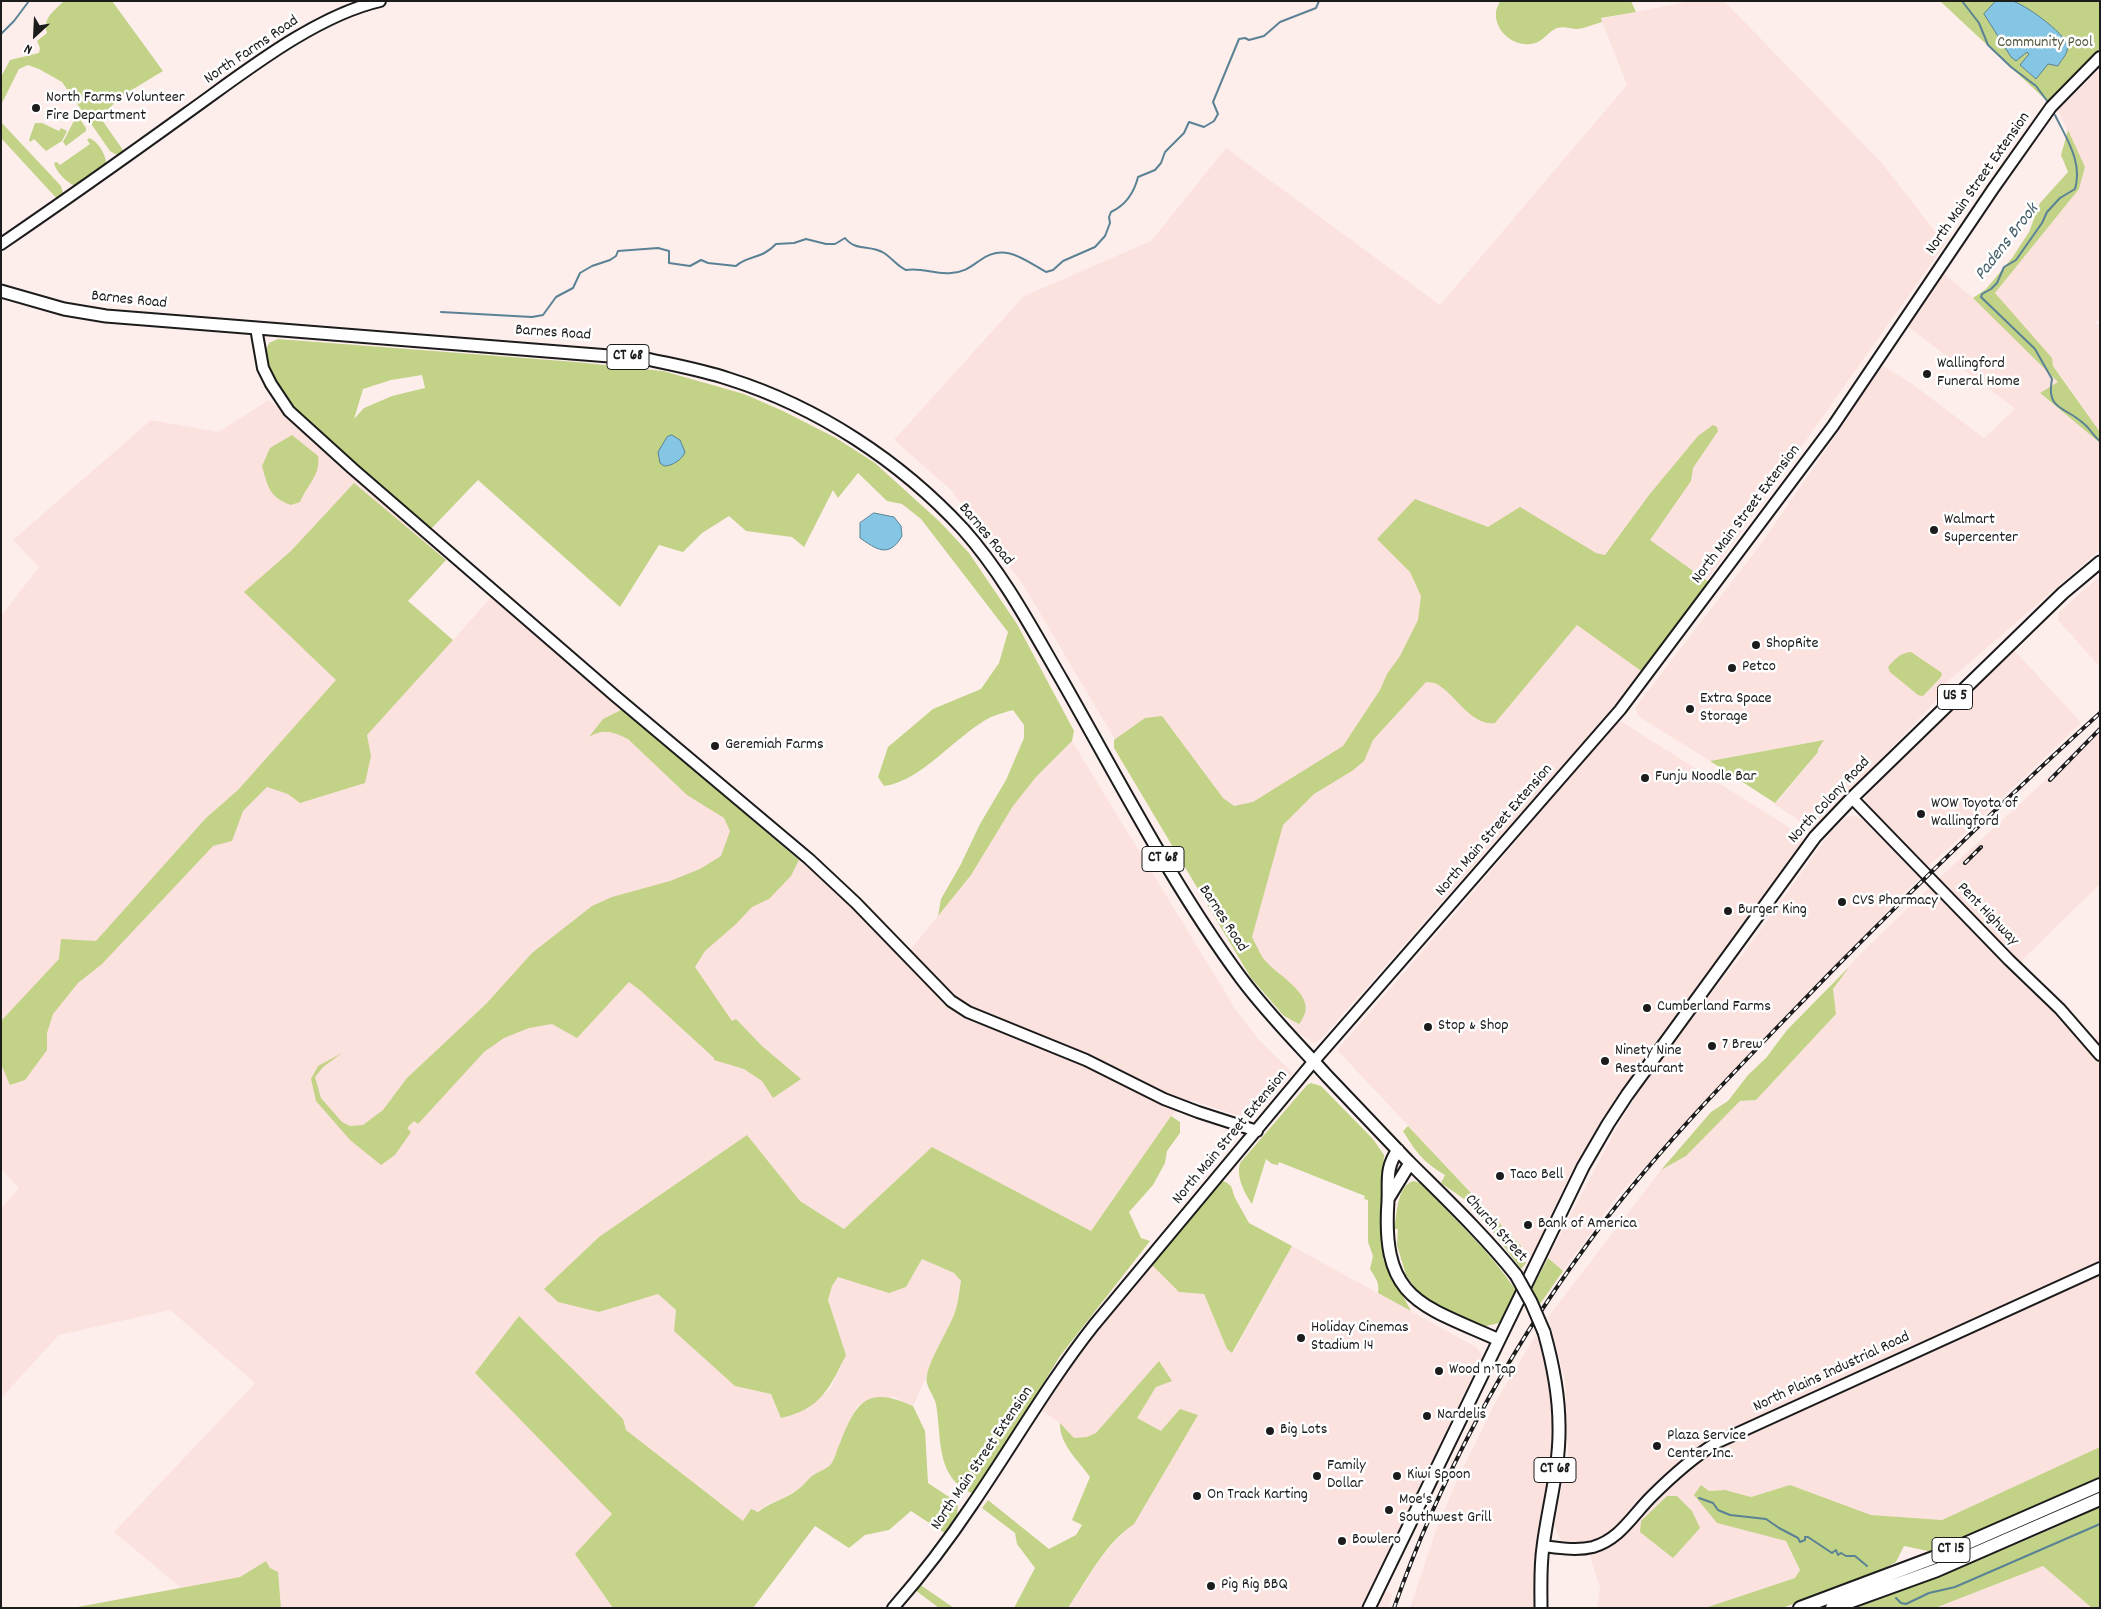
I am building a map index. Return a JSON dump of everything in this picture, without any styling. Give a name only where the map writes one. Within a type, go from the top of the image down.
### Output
[{"type":"highway","name":"CT 15","points":[[1800,1608],[1949,1551],[2100,1485]]},
{"type":"highway","name":"CT 15","points":[[1832,1608],[1936,1570],[2100,1498]]},
{"type":"main road","name":"Barnes Road","points":[[1,291],[64,309],[106,316],[647,359],[728,378],[764,391],[811,413],[861,442],[902,472],[934,500],[964,531],[993,567],[1035,634],[1163,858],[1212,936],[1264,1007],[1422,1174]]},
{"type":"main road","name":"North Colony Road","points":[[1369,1608],[1583,1167],[1608,1124],[1688,1010],[1815,838],[1852,798],[2063,593],[2100,562]]},
{"type":"main road","points":[[1398,1150],[1388,1169],[1386,1216],[1388,1246],[1393,1263],[1406,1288],[1429,1309],[1498,1340]]},
{"type":"main road","points":[[1388,1199],[1410,1163]]},
{"type":"main road","name":"Church Street","points":[[1422,1174],[1494,1247],[1516,1275],[1531,1302],[1544,1332],[1555,1373],[1559,1427],[1558,1449],[1543,1546],[1541,1571],[1542,1608]]},
{"type":"street","name":"North Farms Road","points":[[1,244],[240,75],[293,41],[326,21],[380,1]]},
{"type":"street","name":"North Main Street Extension","points":[[893,1608],[922,1575],[972,1506],[1072,1352],[1166,1237],[1314,1062],[1620,710],[1833,426],[1993,189],[2051,107],[2100,57]]},
{"type":"street","points":[[256,328],[264,368],[271,384],[289,411],[353,469],[614,695],[810,859],[856,902],[914,965],[951,1000],[968,1012],[1086,1060],[1164,1099],[1257,1131]]},
{"type":"street","name":"Pent Highway","points":[[1852,798],[2009,960],[2060,1009],[2100,1055]]},
{"type":"street","name":"North Plains Industrial Road","points":[[1543,1546],[1584,1549],[1594,1547],[1613,1538],[1626,1527],[1644,1504],[1673,1476],[1716,1443],[2100,1268]]},
{"type":"shaded area","points":[[1691,1],[1724,1],[1881,162],[1945,244],[1680,618],[1527,511],[1418,659],[1577,624],[1644,673],[1322,1038],[1314,1043],[1297,1032],[1189,865],[1024,586],[951,490],[894,440],[1024,296],[1151,241],[1226,148],[1440,305],[1627,85],[1601,19]]},
{"type":"shaded area","points":[[2097,72],[2100,74],[2100,319],[2095,323],[2100,325],[2100,432],[2064,380],[1995,293],[2079,189],[2085,167],[2058,110]]},
{"type":"shaded area","points":[[1942,272],[2002,322],[2059,382],[2040,394],[2100,443],[2100,550],[1946,683],[1944,692],[1937,700],[1813,830],[1773,803],[1778,801],[1818,752],[1823,740],[1710,761],[1638,716],[1635,708],[1763,541],[1849,416],[1880,364],[1911,383],[1984,438],[2015,409],[1906,325]]},
{"type":"shaded area","points":[[269,400],[446,560],[407,601],[453,640],[492,596],[840,895],[902,960],[971,875],[1013,806],[1036,777],[1072,741],[1236,1010],[1259,1040],[1293,1073],[1252,1120],[1191,1100],[1171,1116],[1091,1231],[932,1147],[844,1229],[800,1201],[746,1136],[599,1237],[545,1289],[599,1312],[658,1294],[676,1310],[735,1386],[771,1394],[807,1410],[830,1389],[846,1355],[828,1300],[832,1286],[838,1277],[906,1287],[922,1259],[954,1273],[961,1281],[955,1313],[913,1406],[894,1397],[858,1405],[846,1428],[832,1464],[814,1474],[801,1488],[768,1504],[743,1521],[626,1430],[623,1419],[519,1316],[475,1373],[613,1515],[575,1554],[613,1608],[281,1608],[278,1572],[270,1568],[266,1561],[240,1577],[181,1588],[114,1532],[255,1383],[170,1310],[59,1335],[1,1398],[1,1209],[19,1188],[1,1169],[1,616],[39,567],[13,540],[151,420],[218,432]]},
{"type":"shaded area","points":[[2100,576],[2100,667],[2058,620],[2058,613]]},
{"type":"shaded area","points":[[2014,650],[2079,720],[2080,724],[1950,847],[1924,869],[1865,803],[1865,797],[1905,755]]},
{"type":"shaded area","points":[[1622,722],[1798,833],[1803,837],[1803,840],[1709,974],[1649,1052],[1593,1135],[1569,1176],[1532,1257],[1337,1050],[1611,728],[1617,723]]},
{"type":"shaded area","points":[[2100,730],[2100,884],[2023,959],[2023,968],[2088,1035],[2095,1040],[2100,1033],[2100,1447],[1942,1520],[1871,1515],[1790,1485],[1751,1497],[1725,1490],[1709,1491],[1717,1523],[1786,1541],[1800,1570],[1795,1578],[1705,1608],[1597,1608],[1600,1588],[1586,1544],[1570,1544],[1561,1540],[1554,1525],[1568,1456],[1565,1380],[1548,1317],[1661,1170],[1686,1156],[1740,1101],[1756,1100],[1836,1014],[1833,989],[1854,960],[1938,879]]},
{"type":"shaded area","points":[[1855,816],[1864,820],[1920,877],[1619,1194],[1563,1271],[1548,1258],[1634,1099],[1687,1023],[1743,954],[1830,833],[1846,817]]},
{"type":"shaded area","points":[[1292,1246],[1476,1347],[1481,1353],[1481,1359],[1361,1608],[1068,1608],[1101,1558],[1126,1529],[1134,1523],[1161,1431],[1137,1418],[1156,1387],[1159,1361],[1096,1433],[1087,1437],[1074,1438],[1060,1423],[1040,1409],[1084,1347],[1151,1264],[1179,1292],[1204,1294],[1227,1349],[1233,1353]]},
{"type":"shaded area","points":[[1537,1333],[1552,1384],[1553,1427],[1552,1461],[1534,1558],[1534,1608],[1410,1608],[1436,1530],[1458,1478],[1496,1401]]},
{"type":"shaded area","points":[[2043,1566],[2092,1608],[1935,1608]]},
{"type":"shaded area","points":[[1383,1591],[1392,1594],[1388,1608],[1375,1608]]},
{"type":"green space","points":[[64,1],[112,1],[163,71],[115,100],[111,106],[114,111],[102,120],[125,153],[123,154],[118,155],[110,151],[62,82],[39,69],[28,65],[19,69],[1,105],[1,77],[10,60],[39,53],[40,48],[37,41],[47,33],[46,23],[48,19],[53,11]]},
{"type":"green space","points":[[1500,1],[1631,1],[1636,12],[1601,18],[1602,22],[1582,28],[1557,28],[1538,42],[1521,44],[1508,37],[1499,26],[1496,19],[1496,11]]},
{"type":"green space","name":"Community Pool","points":[[1940,1],[2100,1],[2100,48],[2048,102]]},
{"type":"green space","points":[[77,115],[86,131],[66,146],[63,142]]},
{"type":"green space","points":[[1,122],[61,186],[63,193],[59,201],[1,138]]},
{"type":"green space","points":[[35,123],[42,123],[59,131],[61,128],[67,131],[62,141],[46,151],[34,139],[30,142],[29,140]]},
{"type":"green space","points":[[2068,130],[2085,167],[2079,189],[1995,293],[2052,358],[2053,366],[2100,432],[2100,443],[2040,393],[2058,382],[1973,298],[1986,289],[2012,258],[2029,232],[2040,203],[2068,172],[2061,155]]},
{"type":"green space","points":[[89,138],[96,142],[101,149],[106,165],[76,186],[69,183],[63,177],[54,163],[57,162],[60,165],[90,144],[87,140]]},
{"type":"green space","points":[[278,339],[576,362],[663,371],[744,394],[783,411],[836,438],[875,463],[940,522],[969,553],[1017,624],[1074,731],[1072,741],[1036,777],[1013,806],[971,875],[938,916],[941,899],[961,864],[980,824],[1006,780],[1024,738],[1024,725],[1013,710],[996,715],[965,734],[912,776],[898,783],[884,786],[878,777],[888,747],[933,709],[981,689],[999,663],[1008,632],[921,519],[902,504],[887,501],[858,473],[838,498],[833,490],[804,547],[792,537],[746,531],[729,516],[702,533],[683,552],[659,545],[620,607],[478,480],[430,530],[294,408],[274,380],[268,364],[267,347],[269,343]],"holes":[[[422,375],[425,388],[392,396],[364,408],[354,419],[363,389],[391,380]]]},
{"type":"green space","points":[[1713,425],[1717,427],[1718,431],[1693,468],[1691,481],[1650,540],[1710,583],[1644,673],[1577,625],[1495,723],[1486,723],[1478,720],[1436,683],[1426,682],[1373,740],[1364,761],[1352,771],[1314,794],[1283,825],[1252,937],[1263,958],[1302,996],[1305,1014],[1299,1024],[1284,1016],[1251,978],[1114,748],[1114,740],[1145,718],[1162,716],[1223,798],[1234,806],[1253,802],[1343,746],[1400,656],[1418,620],[1421,596],[1410,572],[1377,539],[1415,499],[1488,527],[1520,507],[1596,553],[1605,555],[1649,495],[1698,436]]},
{"type":"green space","points":[[292,435],[318,456],[318,463],[315,474],[300,502],[291,505],[278,498],[270,490],[262,466],[270,448]]},
{"type":"green space","points":[[354,483],[446,560],[408,601],[453,640],[367,735],[371,756],[365,783],[300,803],[288,794],[267,787],[243,811],[232,841],[213,846],[102,964],[78,983],[53,1014],[47,1033],[47,1050],[25,1080],[10,1085],[1,1064],[1,1021],[59,959],[61,939],[96,941],[206,818],[238,790],[336,680],[244,592],[291,551]]},
{"type":"green space","points":[[1911,652],[1942,673],[1941,677],[1923,696],[1918,695],[1890,672],[1888,667],[1901,655]]},
{"type":"green space","points":[[623,709],[799,860],[791,876],[769,899],[752,907],[705,951],[695,967],[732,1021],[736,1019],[762,1046],[801,1079],[773,1098],[762,1081],[744,1069],[714,1060],[629,982],[577,1038],[552,1024],[529,1028],[504,1038],[484,1052],[418,1124],[414,1121],[407,1128],[411,1132],[395,1155],[381,1165],[350,1140],[316,1101],[311,1079],[318,1066],[342,1053],[323,1067],[315,1077],[321,1098],[342,1122],[350,1126],[363,1125],[383,1110],[407,1078],[486,1004],[532,953],[592,906],[612,897],[670,881],[700,869],[721,856],[730,831],[724,818],[687,795],[628,739],[608,732],[594,734],[589,737],[603,719]]},
{"type":"green space","points":[[1824,740],[1818,752],[1775,803],[1710,761]]},
{"type":"green space","points":[[1850,966],[1833,989],[1836,1014],[1756,1100],[1740,1101],[1686,1156],[1661,1170],[1711,1112],[1728,1101],[1748,1075],[1766,1058],[1787,1030]]},
{"type":"green space","points":[[1311,1083],[1321,1086],[1373,1139],[1384,1155],[1382,1200],[1383,1259],[1411,1311],[1378,1293],[1378,1283],[1370,1269],[1373,1256],[1368,1242],[1368,1200],[1364,1199],[1365,1196],[1279,1162],[1278,1165],[1272,1164],[1266,1159],[1252,1204],[1244,1189],[1239,1174],[1240,1163],[1307,1085]]},
{"type":"green space","points":[[1171,1116],[1180,1122],[1180,1133],[1167,1151],[1165,1163],[1153,1185],[1129,1212],[1141,1238],[1150,1241],[1060,1356],[974,1494],[961,1487],[946,1468],[940,1443],[936,1404],[926,1379],[931,1361],[954,1315],[961,1281],[954,1273],[922,1259],[906,1287],[889,1293],[838,1277],[832,1286],[828,1300],[846,1355],[829,1388],[815,1403],[795,1414],[781,1418],[771,1394],[735,1386],[674,1331],[676,1310],[658,1294],[599,1312],[558,1302],[544,1289],[599,1237],[747,1135],[800,1201],[844,1229],[932,1147],[1091,1231]]},
{"type":"green space","points":[[1408,1126],[1521,1246],[1521,1253],[1526,1263],[1521,1269],[1494,1233],[1464,1199],[1441,1183],[1445,1175],[1431,1166],[1416,1151],[1403,1131]]},
{"type":"green space","points":[[1220,1181],[1226,1182],[1231,1186],[1235,1198],[1249,1223],[1292,1246],[1232,1353],[1227,1349],[1204,1294],[1179,1292],[1151,1264]]},
{"type":"green space","points":[[1413,1181],[1420,1183],[1470,1234],[1505,1274],[1517,1292],[1499,1323],[1486,1326],[1475,1324],[1435,1309],[1420,1295],[1406,1275],[1397,1245],[1398,1229],[1394,1229],[1401,1195],[1408,1184]]},
{"type":"green space","points":[[1548,1258],[1563,1271],[1540,1304],[1532,1289]]},
{"type":"green space","points":[[519,1316],[623,1419],[626,1430],[743,1521],[751,1509],[758,1512],[791,1494],[813,1475],[829,1466],[858,1408],[865,1401],[884,1397],[913,1406],[925,1431],[928,1483],[958,1503],[957,1518],[946,1534],[911,1511],[889,1530],[865,1535],[849,1548],[815,1526],[753,1608],[613,1608],[575,1554],[612,1514],[475,1373]]},
{"type":"green space","points":[[1159,1361],[1172,1381],[1156,1387],[1137,1418],[1161,1431],[1180,1409],[1198,1415],[1191,1427],[1134,1524],[1124,1531],[1106,1551],[1068,1608],[1014,1608],[1035,1568],[1017,1544],[1015,1533],[982,1508],[988,1500],[1049,1549],[1076,1535],[1082,1525],[1072,1520],[1090,1477],[1066,1445],[1060,1423],[1074,1438],[1087,1437],[1096,1433]]},
{"type":"green space","points":[[2100,1447],[2100,1478],[1933,1552],[1904,1546],[1896,1562],[1874,1574],[1782,1608],[1705,1608],[1795,1578],[1800,1570],[1786,1541],[1717,1523],[1694,1495],[1701,1485],[1709,1491],[1725,1490],[1751,1497],[1790,1485],[1871,1515],[1942,1520]]},
{"type":"green space","points":[[1667,1496],[1677,1496],[1692,1511],[1700,1528],[1673,1558],[1640,1532],[1641,1521]]},
{"type":"green space","points":[[2100,1507],[2100,1608],[2092,1608],[2043,1566],[1935,1608],[1855,1608],[1979,1560]]},
{"type":"green space","points":[[266,1561],[270,1568],[278,1572],[281,1608],[72,1608],[240,1577]]},
{"type":"green space","points":[[919,1584],[954,1608],[939,1608],[915,1590]]},
{"type":"water","points":[[1996,1],[2010,1],[2025,7],[2059,33],[2065,40],[2067,48],[2058,66],[2048,64],[2036,79],[2020,65],[2029,54],[2027,52],[2016,61],[2011,57],[1984,14]]},
{"type":"water","points":[[672,435],[680,440],[685,452],[682,458],[676,462],[664,466],[660,463],[658,452],[667,437]]},
{"type":"water","points":[[874,513],[894,517],[901,526],[902,536],[892,548],[882,550],[871,546],[860,538],[860,523]]},
{"type":"waterway","points":[[1,34],[14,21],[29,1]]},
{"type":"waterway","name":"Padens Brook","points":[[441,312],[532,317],[543,315],[556,297],[573,288],[580,273],[592,266],[610,260],[616,256],[618,251],[658,248],[669,251],[669,263],[690,266],[701,260],[708,263],[736,266],[745,260],[765,253],[776,244],[794,243],[806,239],[826,244],[835,244],[845,238],[858,247],[879,250],[906,270],[918,269],[939,273],[959,272],[988,255],[997,253],[1013,254],[1046,272],[1053,270],[1063,261],[1095,247],[1105,236],[1110,223],[1109,217],[1111,212],[1129,198],[1138,177],[1155,170],[1161,163],[1165,152],[1184,133],[1189,122],[1204,127],[1214,121],[1218,114],[1213,102],[1239,39],[1245,38],[1249,40],[1264,36],[1280,22],[1316,8],[1319,1]]},
{"type":"waterway","name":"Padens Brook","points":[[1962,1],[1979,23],[1988,45],[2011,67],[2036,86],[2048,102]]},
{"type":"waterway","name":"Padens Brook","points":[[2055,115],[2075,160],[2077,169],[2075,189],[2060,198],[2047,212],[2042,223],[2016,260],[2004,267],[1997,283],[1982,294],[1981,297],[2035,349],[2052,379],[2051,389],[2054,402],[2085,425],[2100,441]]},
{"type":"waterway","points":[[1699,1498],[1713,1503],[1718,1510],[1730,1515],[1766,1519],[1798,1538],[1800,1542],[1805,1540],[1805,1537],[1808,1537],[1832,1553],[1836,1550],[1838,1555],[1841,1553],[1846,1556],[1855,1556],[1867,1566]]},
{"type":"waterway","points":[[1896,1598],[1901,1603],[1906,1604],[1929,1593],[1955,1587],[2100,1524]]},
{"type":"railway","points":[[1394,1608],[1432,1512],[1477,1420],[1528,1331],[1556,1288],[1613,1210],[1642,1174],[1734,1072],[1829,974],[1895,907],[2100,713]]},
{"type":"railway","points":[[2050,780],[2100,729]]},
{"type":"railway","points":[[1965,863],[1981,847]]},
{"type":"place","name":"North Farms Volunteer Fire Department","points":[[36,108]]},
{"type":"place","name":"Wallingford Funeral Home","points":[[1927,374]]},
{"type":"place","name":"Walmart Supercenter","points":[[1934,530]]},
{"type":"place","name":"ShopRite","points":[[1756,645]]},
{"type":"place","name":"Petco","points":[[1732,668]]},
{"type":"place","name":"Extra Space Storage","points":[[1690,709]]},
{"type":"place","name":"Geremiah Farms","points":[[715,746]]},
{"type":"place","name":"Funju Noodle Bar","points":[[1645,778]]},
{"type":"place","name":"WOW Toyota of Wallingford","points":[[1921,814]]},
{"type":"place","name":"CVS Pharmacy","points":[[1842,902]]},
{"type":"place","name":"Burger King","points":[[1728,911]]},
{"type":"place","name":"Cumberland Farms","points":[[1647,1008]]},
{"type":"place","name":"Stop & Shop","points":[[1428,1027]]},
{"type":"place","name":"7 Brew","points":[[1712,1046]]},
{"type":"place","name":"Ninety Nine Restaurant","points":[[1605,1061]]},
{"type":"place","name":"Taco Bell","points":[[1500,1176]]},
{"type":"place","name":"Bank of America","points":[[1528,1225]]},
{"type":"place","name":"Holiday Cinemas Stadium 14","points":[[1301,1338]]},
{"type":"place","name":"Wood n Tap","points":[[1439,1371]]},
{"type":"place","name":"Nardelis","points":[[1427,1416]]},
{"type":"place","name":"Big Lots","points":[[1270,1431]]},
{"type":"place","name":"Plaza Service Center Inc.","points":[[1657,1446]]},
{"type":"place","name":"Family Dollar","points":[[1317,1476]]},
{"type":"place","name":"Kiwi Spoon","points":[[1397,1476]]},
{"type":"place","name":"On Track Karting","points":[[1197,1496]]},
{"type":"place","name":"Moe's Southwest Grill","points":[[1389,1510]]},
{"type":"place","name":"Bowlero","points":[[1342,1541]]},
{"type":"place","name":"Pig Rig BBQ","points":[[1211,1586]]}]
